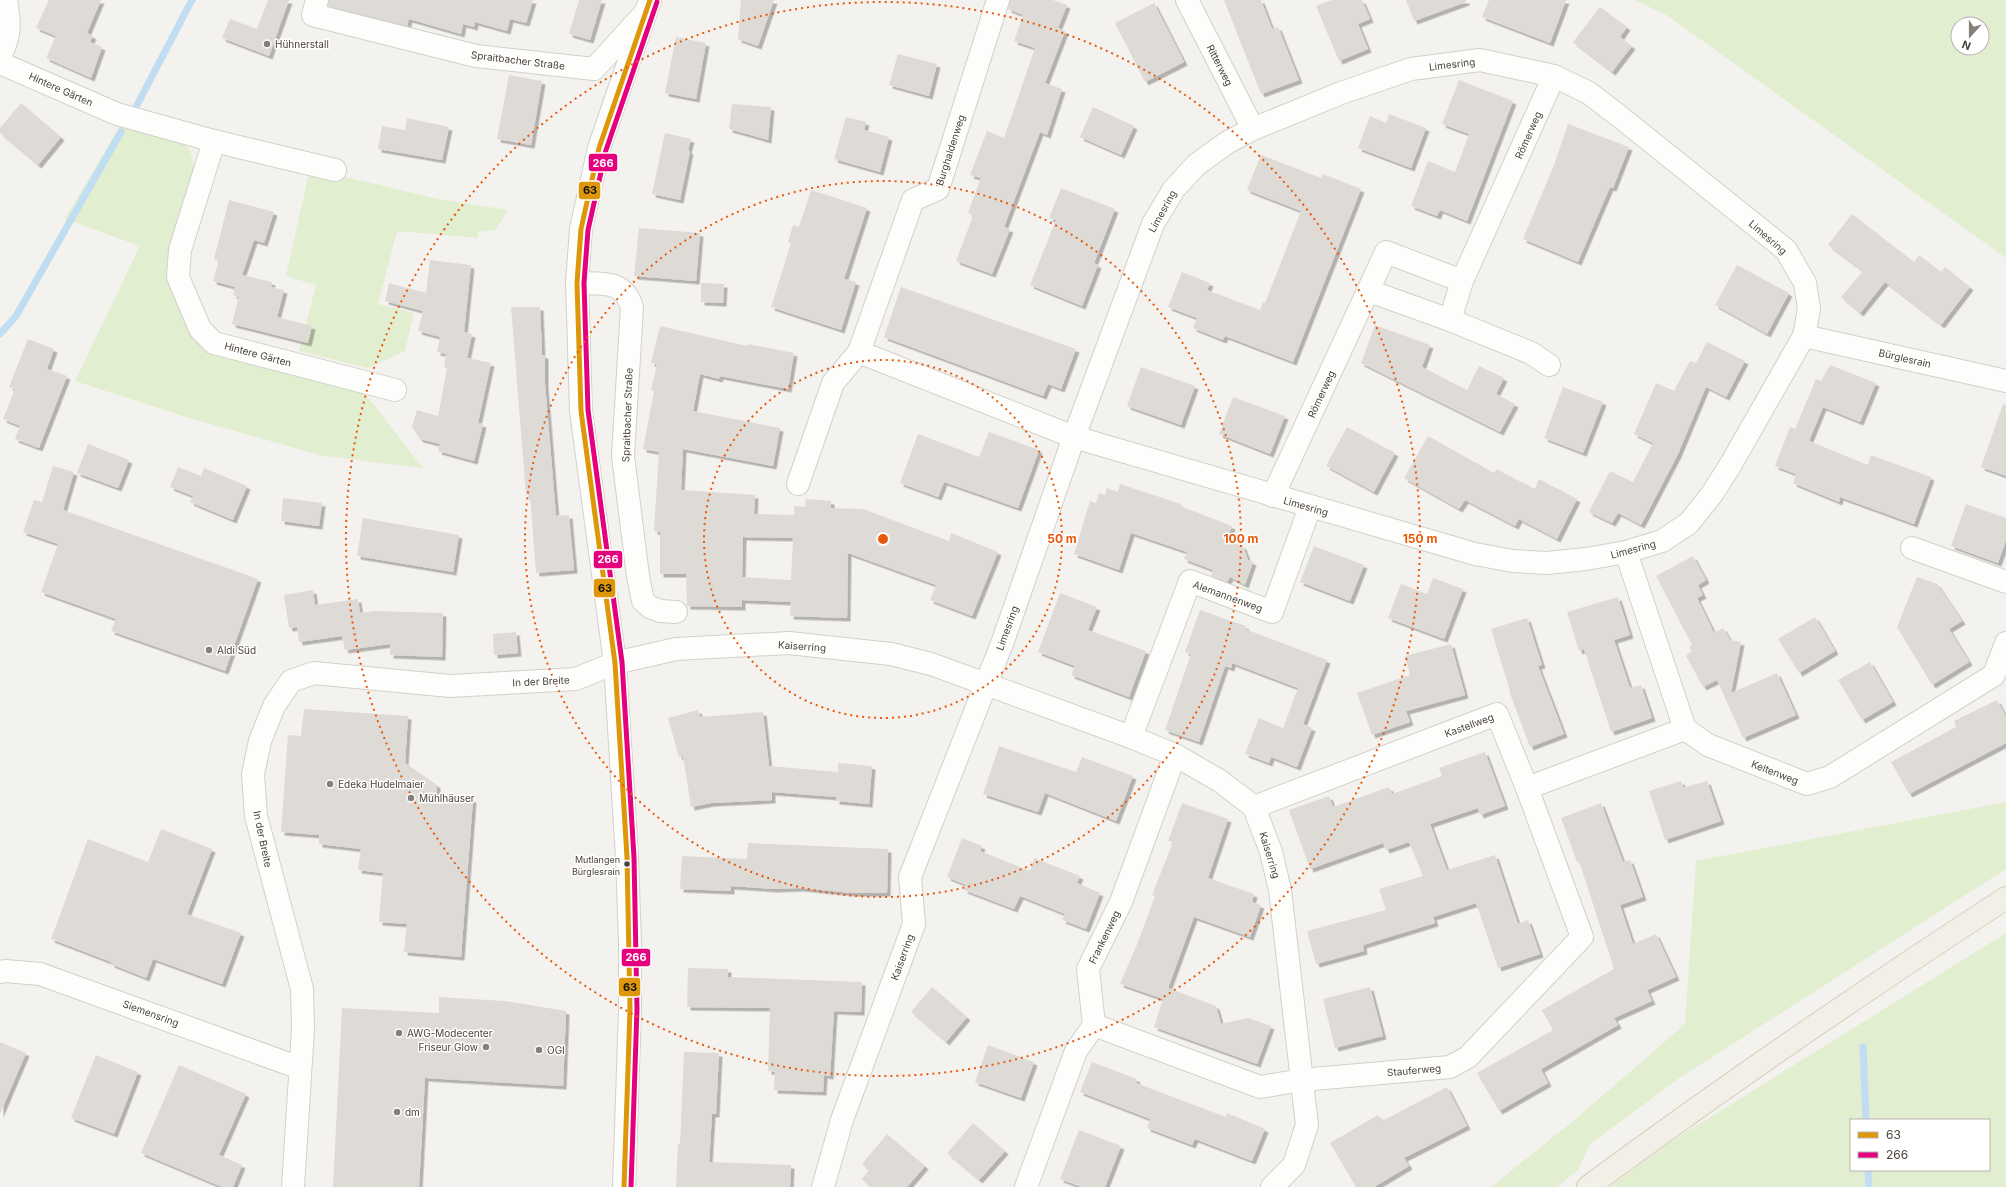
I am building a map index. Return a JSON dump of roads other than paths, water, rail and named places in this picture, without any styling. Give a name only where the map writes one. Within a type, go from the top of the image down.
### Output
[{"type":"main road","points":[[1588,1187],[1632,1154],[1841,1008],[2006,898]]},
{"type":"street","points":[[0,56],[8,40],[9,20],[6,0]]},
{"type":"street","name":"Spraitbacher Straße","points":[[317,0],[313,15],[476,56],[594,69],[648,7]]},
{"type":"street","name":"Burghaldenweg","points":[[798,484],[833,383],[859,352],[913,200],[938,189],[998,0]]},
{"type":"street","name":"Ritterweg","points":[[1187,0],[1253,129]]},
{"type":"street","name":"Spraitbacher Straße","points":[[624,1187],[630,1009],[630,944],[615,663],[581,411],[577,283],[581,229],[599,148],[648,7]]},
{"type":"street","name":"Limesring","points":[[986,683],[1074,437],[1154,224],[1174,189],[1196,165],[1228,142],[1253,129],[1341,93],[1411,69],[1480,60],[1554,76],[1589,94],[1613,111],[1786,250],[1805,282],[1809,309],[1804,336],[1712,494],[1689,522],[1662,541],[1626,552],[1586,559],[1547,563],[1513,561],[1474,554],[1074,437]]},
{"type":"street","name":"Hintere Gärten","points":[[0,63],[118,114],[214,142],[335,170]]},
{"type":"street","name":"Römerweg","points":[[1450,320],[1462,281],[1554,76]]},
{"type":"street","name":"Hintere Gärten","points":[[214,142],[180,250],[178,277],[200,329],[214,342],[395,390]]},
{"type":"street","name":"Römerweg","points":[[1273,496],[1386,252],[1462,281]]},
{"type":"street","name":"Spraitbacher Straße","points":[[577,283],[613,284],[622,289],[629,297],[632,307],[623,456],[638,576],[643,600],[650,607],[660,611],[676,612]]},
{"type":"street","points":[[1369,291],[1450,320],[1531,353],[1549,364]]},
{"type":"street","name":"Bürglesrain","points":[[1804,336],[2006,381]]},
{"type":"street","points":[[859,352],[1074,437]]},
{"type":"street","name":"Alemannenweg","points":[[1131,737],[1190,581],[1272,612],[1310,507]]},
{"type":"street","points":[[1912,548],[2006,582]]},
{"type":"street","points":[[1527,788],[1685,729],[1626,552]]},
{"type":"street","name":"Kaiserring","points":[[615,663],[676,649],[789,643],[891,654],[931,664],[986,683],[1175,755],[1220,781],[1254,806],[1271,852],[1280,890],[1307,1125],[1294,1165],[1272,1187]]},
{"type":"street","name":"Keltenweg","points":[[1685,729],[1708,745],[1807,784],[1830,777],[1994,675],[2006,643]]},
{"type":"street","name":"In der Breite","points":[[293,1187],[303,1029],[302,989],[256,816],[253,774],[260,741],[274,706],[291,681],[314,673],[450,686],[576,680],[615,663]]},
{"type":"street","name":"Kaiserring","points":[[823,1187],[842,1120],[914,924],[910,878],[986,683]]},
{"type":"street","name":"Kastellweg","points":[[1254,806],[1497,714],[1527,788]]},
{"type":"street","name":"Frankenweg","points":[[1094,1025],[1088,969],[1121,902],[1175,755]]},
{"type":"street","name":"Stauferweg","points":[[1094,1025],[1260,1087],[1302,1080],[1450,1067],[1468,1057],[1582,937],[1527,788]]},
{"type":"street","name":"Siemensring","points":[[0,972],[5,971],[40,974],[300,1068]]},
{"type":"street","points":[[1026,1187],[1076,1051],[1094,1025]]},
{"type":"waterway","points":[[137,105],[192,0]]},
{"type":"waterway","points":[[0,334],[16,316],[121,132]]},
{"type":"waterway","points":[[1863,1047],[1866,1119]]},
{"type":"waterway","points":[[1868,1171],[1869,1187]]},
{"type":"place","name":"Hühnerstall","points":[[267,44]]},
{"type":"place","name":"Aldi Süd","points":[[209,650]]},
{"type":"place","name":"Edeka Hudelmaier","points":[[330,784]]},
{"type":"place","name":"Mühlhäuser","points":[[411,798]]},
{"type":"place","name":"Mutlangen Bürglesrain","points":[[627,864]]},
{"type":"place","name":"AWG-Modecenter","points":[[399,1033]]},
{"type":"place","name":"Friseur Glow","points":[[486,1047]]},
{"type":"place","name":"OGI","points":[[539,1050]]},
{"type":"place","name":"dm","points":[[397,1112]]}]
